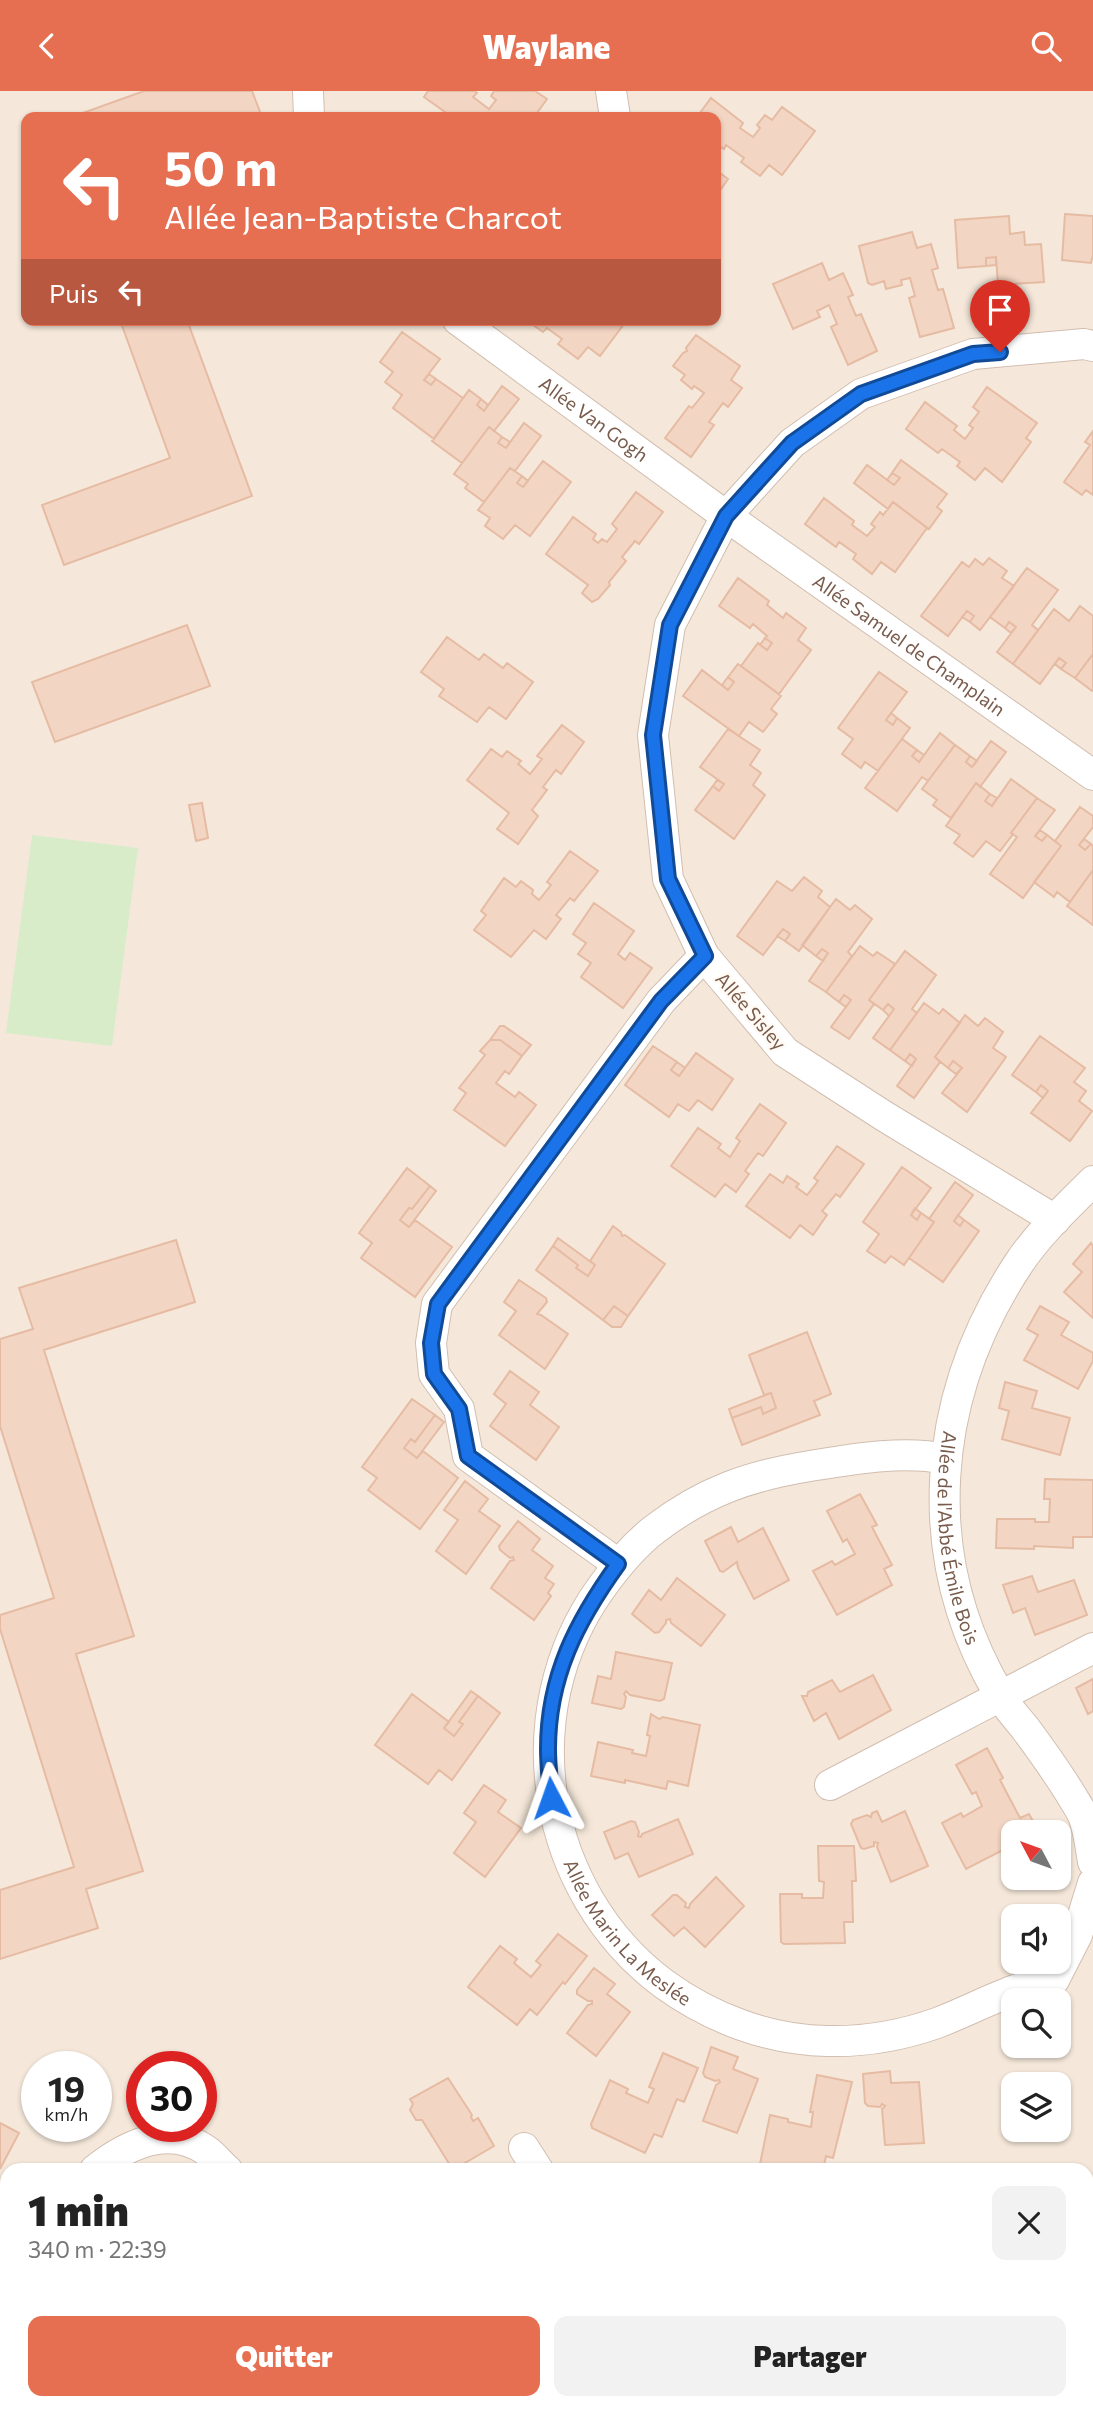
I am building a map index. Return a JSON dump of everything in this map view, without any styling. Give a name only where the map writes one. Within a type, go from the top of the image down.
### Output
[{"type":"street","points":[[308,91],[309,112]]},
{"type":"street","points":[[611,91],[614,112]]},
{"type":"street","name":"Allée Van Gogh","points":[[469,326],[726,516]]},
{"type":"street","name":"Allée Sisley","points":[[1055,1220],[785,1052],[705,956],[668,879],[653,735],[670,625],[726,516],[792,443],[861,394],[973,354],[1084,344],[1093,346]]},
{"type":"street","name":"Allée Samuel de Champlain","points":[[726,516],[1093,775]]},
{"type":"street","points":[[618,1564],[468,1456],[459,1409],[434,1374],[431,1343],[438,1304],[661,1001],[705,956]]},
{"type":"street","name":"Allée de l'Abbé Émile Bois","points":[[1093,1181],[1055,1220],[1021,1261],[986,1318],[970,1355],[954,1406],[946,1459],[945,1508],[949,1557],[960,1605],[977,1652],[1000,1696],[1056,1770],[1085,1819],[1093,1862]]},
{"type":"street","name":"Allée Marin La Meslée","points":[[946,1459],[924,1454],[844,1461],[768,1473],[740,1481],[685,1509],[654,1530],[618,1564],[589,1605],[567,1650],[553,1698],[548,1748],[551,1798],[563,1846],[583,1892],[610,1933],[645,1969],[685,1999],[730,2021],[777,2036],[827,2041],[881,2037],[936,2023],[1031,1983],[1054,1980],[1077,1934],[1093,1883]]},
{"type":"street","points":[[830,1786],[1093,1648]]},
{"type":"street","points":[[104,2163],[114,2155],[150,2139],[180,2139],[206,2150],[220,2163]]},
{"type":"shaded area","points":[[0,91],[1093,91],[1093,2163],[0,2163]]},
{"type":"green space","points":[[32,835],[138,848],[112,1046],[6,1033]]},
{"type":"building","points":[[144,91],[252,91],[260,112],[86,112]]},
{"type":"building","points":[[428,91],[474,91],[477,93],[473,97],[489,109],[496,100],[491,96],[494,91],[535,91],[547,99],[538,112],[445,112],[424,97]]},
{"type":"building","points":[[711,98],[743,123],[740,128],[753,137],[760,128],[757,125],[765,115],[772,120],[782,107],[815,131],[782,175],[769,165],[760,176],[741,162],[744,158],[726,145],[724,149],[721,147],[721,112],[701,112]]},
{"type":"building","points":[[721,174],[728,179],[721,189]]},
{"type":"building","points":[[1065,214],[1093,216],[1091,263],[1062,260]]},
{"type":"building","points":[[1009,216],[1010,234],[1024,232],[1025,245],[1041,244],[1044,282],[998,285],[996,257],[986,258],[986,266],[958,268],[955,220]]},
{"type":"building","points":[[912,232],[917,248],[931,244],[938,268],[932,270],[938,290],[943,289],[954,328],[920,337],[909,298],[915,296],[910,278],[901,280],[902,285],[886,289],[884,281],[872,285],[868,283],[859,246]]},
{"type":"building","points":[[996,257],[996,265],[986,266],[986,258]]},
{"type":"building","points":[[822,263],[829,280],[843,273],[853,295],[848,297],[856,316],[861,314],[877,351],[848,365],[831,327],[837,324],[829,305],[817,311],[820,317],[793,329],[773,284]]},
{"type":"building","points":[[122,326],[189,326],[252,496],[64,565],[42,505],[170,458]]},
{"type":"building","points":[[534,326],[622,326],[600,356],[588,347],[578,359],[558,344],[562,339],[547,328],[543,332]]},
{"type":"building","points":[[402,332],[440,359],[424,380],[431,385],[436,379],[463,398],[434,439],[393,408],[402,395],[385,382],[393,372],[380,362]]},
{"type":"building","points":[[696,335],[740,366],[731,380],[742,388],[728,407],[723,403],[709,422],[714,425],[691,457],[665,438],[689,406],[692,408],[704,393],[694,386],[692,389],[681,380],[685,375],[673,366],[687,351],[686,348]]},
{"type":"building","points":[[429,374],[436,379],[431,385],[424,380]]},
{"type":"building","points":[[502,386],[519,399],[494,431],[489,427],[462,463],[432,441],[469,390],[481,399],[477,405],[484,411]]},
{"type":"building","points":[[987,387],[1037,423],[1026,438],[1031,442],[1002,482],[985,468],[975,480],[957,466],[960,462],[942,449],[938,453],[906,429],[925,402],[957,426],[954,430],[965,439],[973,428],[969,425],[979,412],[973,407]]},
{"type":"building","points":[[481,399],[488,405],[484,411],[477,405]]},
{"type":"building","points":[[524,423],[541,436],[515,471],[510,468],[484,502],[465,488],[468,484],[454,474],[489,427],[502,437],[498,443],[506,448]]},
{"type":"building","points":[[1093,431],[1093,495],[1086,490],[1082,495],[1064,482],[1090,445],[1085,442]]},
{"type":"building","points":[[502,437],[510,442],[506,448],[498,443]]},
{"type":"building","points":[[901,460],[947,494],[937,507],[942,511],[929,529],[893,502],[888,509],[854,483],[867,465],[894,485],[900,478],[892,473]]},
{"type":"building","points":[[543,461],[571,482],[530,536],[515,525],[503,539],[485,526],[490,518],[478,510],[510,468],[522,476],[517,483],[523,487]]},
{"type":"building","points":[[892,473],[900,478],[894,485],[887,480]]},
{"type":"building","points":[[522,476],[528,481],[523,487],[517,483]]},
{"type":"building","points":[[636,492],[663,512],[639,544],[635,541],[622,557],[626,561],[609,582],[610,585],[592,602],[582,593],[588,585],[546,554],[573,517],[596,534],[593,539],[598,543],[602,539],[607,542],[617,529],[612,524]]},
{"type":"building","points":[[824,498],[854,521],[852,525],[867,536],[875,527],[871,524],[880,512],[883,515],[893,502],[927,528],[895,572],[881,562],[872,574],[853,559],[856,554],[839,542],[836,547],[805,524]]},
{"type":"building","points":[[989,558],[1007,571],[1002,578],[1014,586],[980,630],[970,622],[974,616],[967,611],[948,636],[921,616],[962,562],[969,567],[975,559],[983,565]]},
{"type":"building","points":[[1027,568],[1058,590],[1032,625],[1038,630],[1013,664],[997,652],[1016,627],[1009,622],[1005,628],[990,617]]},
{"type":"building","points":[[738,578],[769,601],[767,605],[783,618],[786,613],[806,628],[798,640],[811,650],[779,694],[741,666],[758,643],[767,650],[772,643],[753,624],[750,628],[719,606]]},
{"type":"building","points":[[1080,606],[1093,616],[1093,654],[1075,678],[1061,669],[1066,663],[1059,658],[1040,684],[1013,664],[1054,609],[1069,621]]},
{"type":"building","points":[[967,611],[974,616],[970,622],[962,617]]},
{"type":"building","points":[[1009,622],[1016,627],[1011,633],[1005,628]]},
{"type":"building","points":[[187,625],[210,686],[55,742],[32,682]]},
{"type":"building","points":[[447,637],[479,660],[484,654],[503,668],[507,663],[533,682],[506,719],[489,707],[477,722],[439,696],[444,689],[421,672]]},
{"type":"building","points":[[765,638],[772,643],[767,650],[760,645]]},
{"type":"building","points":[[1093,654],[1093,690],[1092,691],[1075,678]]},
{"type":"building","points":[[1059,658],[1066,663],[1061,669],[1055,664]]},
{"type":"building","points":[[738,664],[781,696],[771,709],[777,714],[763,732],[749,722],[739,736],[683,696],[702,670],[728,690],[734,682],[728,677]]},
{"type":"building","points":[[879,672],[907,692],[886,720],[893,725],[897,718],[910,728],[878,771],[865,762],[861,768],[842,754],[853,739],[838,728]]},
{"type":"building","points":[[728,677],[734,682],[728,690],[722,685]]},
{"type":"building","points":[[891,713],[897,718],[893,725],[886,720]]},
{"type":"building","points":[[562,725],[584,742],[561,774],[556,770],[543,787],[547,790],[532,810],[538,816],[518,844],[497,829],[509,813],[467,780],[491,749],[502,757],[507,751],[521,761],[518,764],[530,774],[542,759],[537,756]]},
{"type":"building","points":[[728,729],[760,750],[750,765],[761,773],[753,785],[765,795],[734,839],[695,810],[713,786],[719,791],[724,784],[700,767]]},
{"type":"building","points":[[940,733],[955,745],[928,781],[922,777],[897,811],[865,788],[902,739],[917,750],[912,756],[919,762]]},
{"type":"building","points":[[991,741],[1006,752],[980,787],[976,783],[951,818],[933,805],[937,800],[922,789],[955,745],[970,756],[966,762],[972,767]]},
{"type":"building","points":[[917,750],[924,755],[919,762],[912,756]]},
{"type":"building","points":[[970,756],[977,761],[972,767],[966,762]]},
{"type":"building","points":[[1011,779],[1037,798],[1000,851],[986,841],[973,857],[954,843],[960,835],[946,826],[976,783],[990,794],[985,801],[992,806]]},
{"type":"building","points":[[717,780],[724,784],[719,791],[713,786]]},
{"type":"building","points":[[990,794],[997,798],[992,806],[985,801]]},
{"type":"building","points":[[1037,798],[1055,810],[1035,836],[1042,841],[1047,835],[1061,846],[1023,898],[990,874],[1017,837],[1011,833]]},
{"type":"building","points":[[202,803],[208,838],[196,841],[189,805]]},
{"type":"building","points":[[1080,807],[1093,816],[1093,827],[1079,845],[1085,850],[1091,844],[1093,846],[1093,870],[1070,902],[1057,892],[1054,897],[1034,882],[1061,846],[1055,841]]},
{"type":"building","points":[[1040,830],[1047,835],[1042,841],[1035,836]]},
{"type":"building","points":[[1084,839],[1091,844],[1085,850],[1079,845]]},
{"type":"building","points":[[570,851],[598,871],[574,901],[570,898],[556,915],[561,919],[546,939],[534,930],[511,957],[474,930],[486,915],[481,911],[504,878],[516,887],[521,881],[533,890],[532,894],[539,900],[551,885],[547,882]]},
{"type":"building","points":[[1093,870],[1093,925],[1067,906]]},
{"type":"building","points":[[804,877],[822,891],[818,897],[830,907],[799,951],[785,941],[790,934],[783,929],[763,955],[737,936],[777,881],[792,891]]},
{"type":"building","points":[[836,899],[850,910],[855,905],[872,919],[848,952],[852,956],[826,992],[809,981],[828,953],[822,949],[816,956],[802,945]]},
{"type":"building","points":[[594,903],[634,931],[618,954],[625,960],[630,953],[652,968],[623,1008],[581,977],[591,963],[578,954],[586,943],[573,934]]},
{"type":"building","points":[[783,929],[790,934],[785,941],[777,936]]},
{"type":"building","points":[[860,946],[873,956],[877,952],[895,964],[869,1000],[874,1004],[849,1039],[831,1027],[851,1000],[844,995],[839,1002],[826,992]]},
{"type":"building","points":[[822,949],[828,953],[823,961],[816,956]]},
{"type":"building","points":[[905,951],[936,975],[912,1009],[917,1013],[890,1050],[873,1038],[894,1009],[888,1004],[883,1010],[869,1000]]},
{"type":"building","points":[[844,995],[851,1000],[846,1007],[839,1002]]},
{"type":"building","points":[[924,1003],[939,1014],[943,1009],[960,1023],[935,1057],[940,1062],[914,1098],[897,1086],[916,1059],[910,1054],[905,1061],[890,1050]]},
{"type":"building","points":[[888,1004],[894,1009],[889,1016],[883,1010]]},
{"type":"building","points":[[965,1015],[978,1026],[985,1018],[1003,1032],[993,1048],[1006,1057],[967,1112],[942,1093],[962,1068],[953,1061],[948,1068],[935,1057]]},
{"type":"building","points":[[500,1026],[531,1045],[522,1056],[500,1040],[490,1040]]},
{"type":"building","points":[[1040,1036],[1085,1068],[1074,1082],[1086,1091],[1079,1101],[1092,1111],[1070,1141],[1031,1113],[1048,1091],[1041,1085],[1036,1092],[1012,1075]]},
{"type":"building","points":[[490,1040],[500,1040],[522,1056],[509,1074],[505,1071],[496,1083],[515,1097],[519,1092],[536,1105],[505,1146],[454,1110],[466,1093],[459,1088],[485,1055],[480,1051]]},
{"type":"building","points":[[653,1046],[677,1062],[671,1070],[679,1076],[696,1053],[733,1079],[712,1110],[698,1100],[689,1111],[678,1104],[669,1117],[625,1085]]},
{"type":"building","points":[[910,1054],[916,1059],[912,1066],[905,1061]]},
{"type":"building","points":[[953,1061],[962,1068],[956,1074],[948,1068]]},
{"type":"building","points":[[677,1062],[685,1068],[679,1076],[671,1070]]},
{"type":"building","points":[[1041,1085],[1048,1091],[1043,1098],[1036,1092]]},
{"type":"building","points":[[760,1104],[786,1123],[763,1156],[758,1153],[745,1171],[749,1174],[736,1192],[725,1184],[715,1197],[671,1166],[698,1128],[721,1144],[718,1148],[730,1157],[740,1141],[736,1138]]},
{"type":"building","points":[[837,1146],[864,1164],[840,1197],[836,1194],[822,1211],[827,1215],[813,1235],[800,1225],[790,1238],[746,1206],[770,1174],[783,1183],[787,1176],[799,1184],[796,1187],[807,1195],[818,1181],[814,1178]]},
{"type":"building","points":[[902,1167],[931,1188],[911,1215],[917,1220],[921,1213],[934,1222],[904,1265],[891,1256],[885,1263],[867,1251],[879,1234],[863,1222]]},
{"type":"building","points":[[407,1168],[430,1186],[400,1220],[409,1227],[415,1220],[452,1247],[415,1297],[361,1258],[372,1243],[359,1233]]},
{"type":"building","points":[[955,1182],[973,1195],[954,1221],[960,1226],[964,1220],[979,1231],[943,1282],[909,1258],[934,1222],[929,1219]]},
{"type":"building","points":[[430,1186],[436,1191],[409,1227],[400,1220]]},
{"type":"building","points":[[915,1208],[921,1213],[917,1220],[911,1215]]},
{"type":"building","points":[[958,1215],[964,1220],[960,1226],[954,1221]]},
{"type":"building","points":[[613,1226],[622,1236],[625,1235],[665,1264],[628,1316],[614,1306],[603,1320],[536,1270],[553,1246],[588,1276],[595,1265],[590,1261]]},
{"type":"building","points":[[558,1238],[595,1265],[588,1276],[553,1246]]},
{"type":"building","points":[[176,1240],[195,1302],[44,1350],[134,1636],[76,1654],[143,1871],[86,1889],[98,1928],[0,1959],[0,1890],[74,1867],[0,1629],[0,1615],[54,1598],[0,1426],[0,1339],[33,1329],[19,1288]]},
{"type":"building","points":[[1091,1243],[1093,1318],[1064,1292],[1082,1272],[1073,1264]]},
{"type":"building","points":[[519,1280],[546,1298],[547,1302],[537,1314],[568,1334],[545,1369],[499,1335],[516,1311],[504,1302]]},
{"type":"building","points":[[614,1306],[628,1316],[621,1327],[612,1327],[603,1320]]},
{"type":"building","points":[[1040,1306],[1069,1322],[1061,1335],[1093,1353],[1093,1361],[1078,1389],[1024,1360],[1038,1335],[1027,1329]]},
{"type":"building","points":[[807,1332],[831,1394],[814,1401],[820,1415],[742,1445],[732,1418],[761,1407],[763,1414],[776,1408],[771,1393],[764,1395],[749,1355]]},
{"type":"building","points":[[510,1371],[539,1392],[530,1405],[559,1427],[536,1460],[490,1426],[506,1404],[494,1394]]},
{"type":"building","points":[[1005,1382],[1037,1391],[1032,1408],[1070,1418],[1060,1455],[1002,1439],[1009,1411],[999,1408]]},
{"type":"building","points":[[771,1393],[776,1408],[763,1414],[761,1407],[732,1418],[729,1409]]},
{"type":"building","points":[[412,1399],[435,1415],[415,1442],[411,1439],[404,1448],[417,1458],[423,1451],[458,1478],[420,1529],[368,1490],[377,1478],[362,1467]]},
{"type":"building","points":[[435,1415],[444,1422],[417,1458],[404,1448],[411,1439],[415,1442]]},
{"type":"building","points":[[1045,1479],[1093,1480],[1093,1537],[1073,1537],[1073,1548],[996,1548],[997,1519],[1035,1519],[1035,1522],[1049,1522],[1050,1499],[1044,1499]]},
{"type":"building","points":[[465,1481],[488,1499],[479,1511],[500,1526],[466,1574],[436,1551],[458,1520],[444,1510]]},
{"type":"building","points":[[860,1494],[877,1525],[872,1527],[892,1565],[884,1569],[892,1585],[837,1615],[813,1571],[832,1561],[835,1565],[855,1554],[847,1539],[843,1542],[827,1511]]},
{"type":"building","points":[[518,1521],[540,1539],[532,1550],[553,1566],[545,1578],[554,1584],[548,1593],[551,1596],[534,1620],[491,1588],[510,1561],[514,1560],[500,1550],[499,1546]]},
{"type":"building","points":[[731,1527],[738,1542],[763,1528],[789,1580],[754,1599],[737,1562],[723,1572],[720,1571],[705,1541]]},
{"type":"building","points":[[1032,1576],[1038,1592],[1074,1580],[1087,1615],[1035,1635],[1025,1608],[1013,1613],[1003,1585]]},
{"type":"building","points":[[677,1578],[725,1615],[701,1646],[671,1623],[670,1619],[655,1633],[632,1614],[649,1590],[661,1600]]},
{"type":"building","points":[[616,1652],[672,1663],[664,1699],[660,1701],[630,1695],[626,1691],[624,1707],[621,1709],[592,1703],[598,1676],[611,1679]]},
{"type":"building","points":[[873,1675],[891,1710],[839,1739],[826,1713],[814,1721],[802,1696],[807,1696],[808,1692],[832,1680],[840,1692]]},
{"type":"building","points":[[1093,1679],[1093,1711],[1088,1714],[1076,1688]]},
{"type":"building","points":[[471,1691],[478,1696],[459,1722],[463,1724],[454,1736],[444,1728]]},
{"type":"building","points":[[412,1694],[449,1722],[444,1728],[454,1736],[463,1724],[459,1722],[478,1696],[500,1713],[452,1780],[439,1770],[428,1784],[375,1745]]},
{"type":"building","points":[[651,1714],[659,1719],[663,1717],[700,1725],[688,1786],[668,1781],[666,1789],[591,1776],[598,1742],[633,1750],[632,1753],[646,1756]]},
{"type":"building","points":[[987,1748],[1020,1818],[1029,1814],[1032,1820],[1001,1820],[1001,1851],[966,1869],[942,1823],[961,1813],[963,1817],[982,1806],[976,1792],[972,1794],[956,1765]]},
{"type":"building","points":[[484,1785],[506,1800],[498,1812],[521,1828],[485,1877],[454,1853],[476,1822],[464,1813]]},
{"type":"building","points":[[877,1811],[882,1822],[905,1811],[928,1866],[891,1882],[877,1847],[878,1843],[861,1848],[851,1824],[853,1820],[867,1815],[871,1817],[872,1813]]},
{"type":"building","points":[[678,1819],[693,1854],[639,1877],[628,1853],[615,1859],[604,1832],[631,1821],[635,1822],[638,1836],[641,1837],[642,1834]]},
{"type":"building","points":[[818,1846],[854,1846],[856,1881],[852,1881],[853,1922],[844,1922],[845,1943],[784,1944],[781,1942],[780,1894],[823,1898],[824,1882],[819,1881]]},
{"type":"building","points":[[716,1877],[744,1906],[705,1947],[684,1927],[674,1936],[652,1915],[673,1895],[677,1895],[686,1903],[685,1907],[689,1908]]},
{"type":"building","points":[[558,1934],[587,1956],[537,2015],[530,2009],[517,2025],[468,1987],[500,1946],[517,1959],[514,1963],[531,1977],[541,1965],[536,1961]]},
{"type":"building","points":[[594,1968],[615,1984],[607,1994],[630,2012],[596,2056],[567,2033],[588,2005],[592,2004],[592,2001],[577,1994],[577,1990]]},
{"type":"building","points":[[711,2047],[738,2057],[733,2069],[758,2079],[737,2133],[703,2121],[716,2085],[720,2082],[705,2077],[703,2073]]},
{"type":"building","points":[[663,2053],[698,2068],[684,2102],[677,2099],[662,2137],[654,2134],[645,2153],[592,2128],[591,2124],[610,2080],[628,2089],[626,2093],[648,2103],[654,2089],[649,2087]]},
{"type":"building","points":[[890,2071],[891,2083],[919,2082],[924,2143],[885,2145],[882,2109],[885,2106],[868,2106],[865,2103],[863,2074]]},
{"type":"building","points":[[817,2075],[852,2082],[833,2158],[826,2156],[824,2163],[760,2163],[770,2115],[811,2127],[813,2112],[810,2112]]},
{"type":"building","points":[[448,2078],[472,2115],[473,2121],[478,2118],[494,2146],[465,2163],[449,2163],[422,2120],[416,2120],[410,2110],[413,2104],[410,2099]]},
{"type":"building","points":[[0,2123],[19,2133],[3,2163],[0,2163]]},
{"type":"route","points":[[551,1798],[548,1748],[553,1698],[567,1650],[589,1605],[618,1564],[468,1456],[459,1409],[434,1374],[431,1343],[438,1304],[661,1001],[705,956],[668,879],[653,735],[670,625],[726,516],[792,443],[861,394],[973,354],[1000,352]]}]
